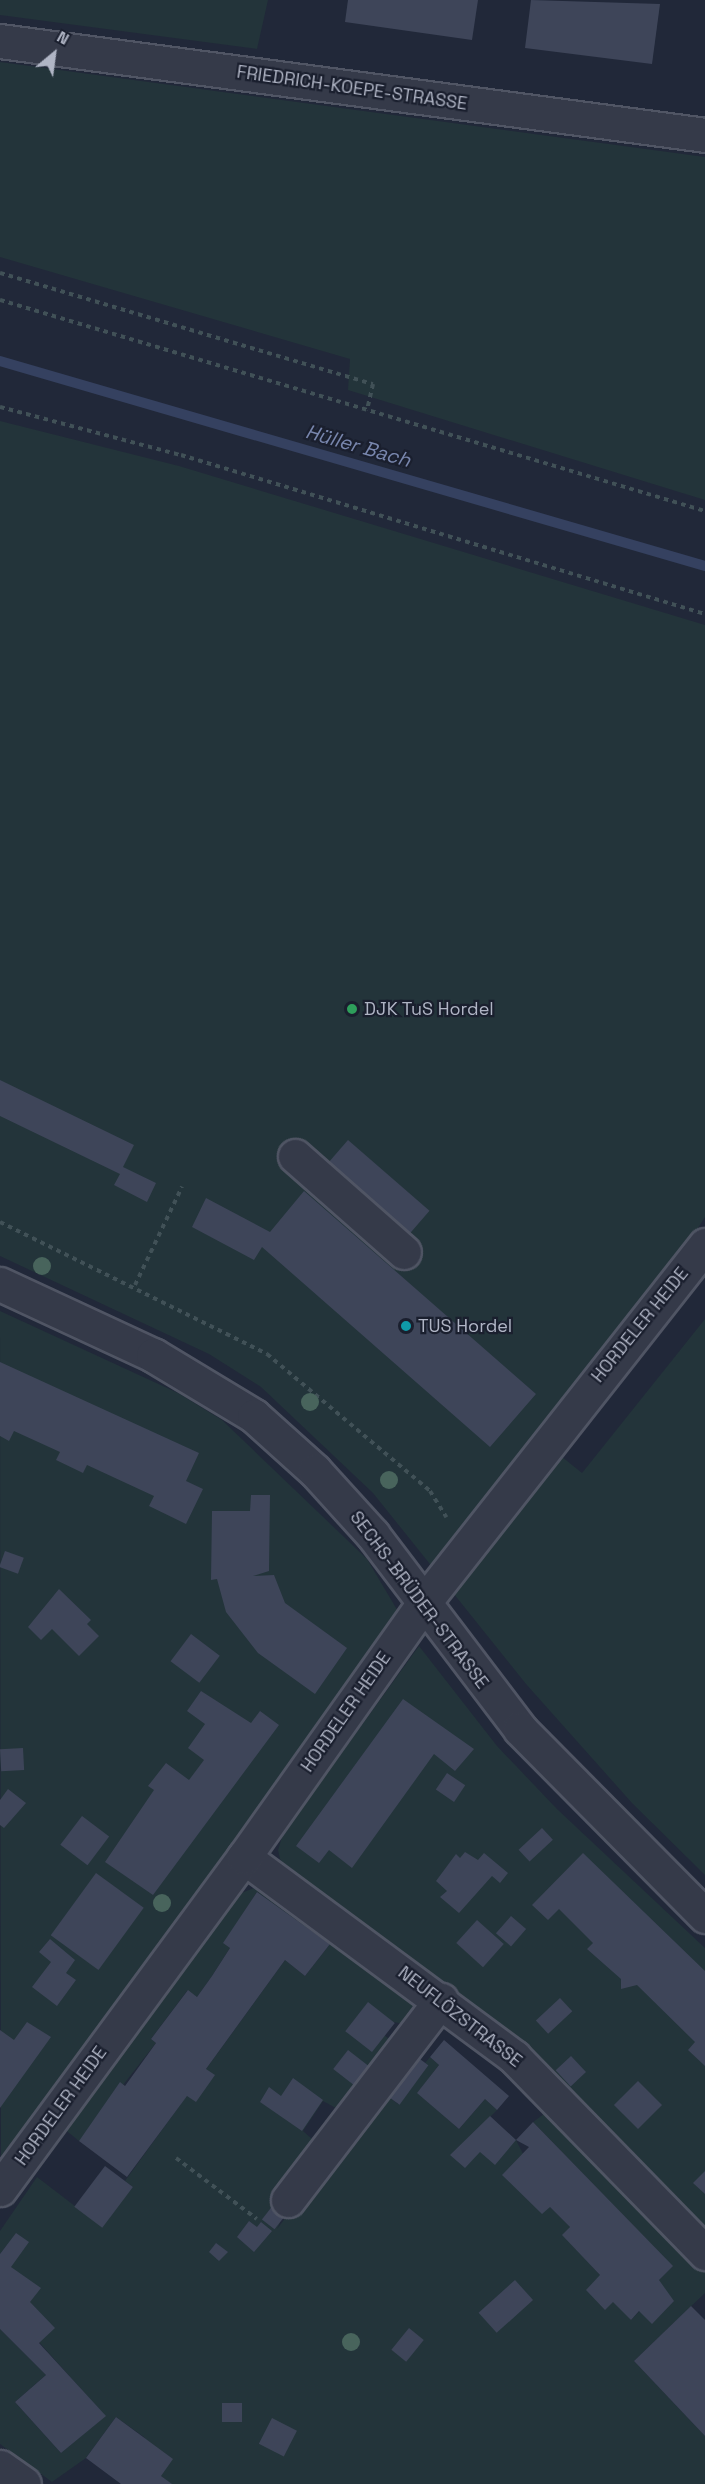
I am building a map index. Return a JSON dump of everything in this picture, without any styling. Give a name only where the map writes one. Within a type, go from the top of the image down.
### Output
[{"type":"street","name":"FRIEDRICH-KOEPE-STRASSE","points":[[0,42],[705,135]]},
{"type":"street","points":[[295,1156],[404,1252]]},
{"type":"street","name":"HORDELER HEIDE","points":[[0,2189],[244,1857],[425,1601],[705,1245]]},
{"type":"street","name":"SECHS-BRÜDER-STRASSE","points":[[0,1284],[153,1355],[254,1416],[315,1471],[373,1535],[520,1729],[705,1916]]},
{"type":"street","name":"NEUFLÖZSTRASSE","points":[[244,1857],[441,2000],[514,2057],[705,2253]]},
{"type":"street","points":[[288,2200],[441,2000]]},
{"type":"street","points":[[0,2467],[24,2484]]},
{"type":"path","points":[[0,273],[373,384],[367,410]]},
{"type":"path","points":[[0,300],[705,511]]},
{"type":"path","points":[[0,407],[181,455],[705,614]]},
{"type":"path","points":[[135,1285],[182,1187]]},
{"type":"path","points":[[0,1222],[135,1285],[267,1354],[314,1389],[430,1491],[466,1548]]},
{"type":"path","points":[[176,2158],[261,2222]]},
{"type":"shaded area","points":[[0,0],[268,0],[257,49],[0,15]]},
{"type":"shaded area","points":[[0,62],[705,157],[705,500],[348,390],[350,359],[0,257]]},
{"type":"shaded area","name":"DJK TuS Hordel","points":[[0,421],[179,466],[705,625],[705,1217],[646,1309],[546,1444],[582,1473],[705,1319],[705,1875],[632,1803],[526,1684],[373,1493],[261,1387],[209,1354],[0,1256]]},
{"type":"shaded area","points":[[0,1311],[178,1393],[222,1420],[367,1559],[399,1613],[1,2161]]},
{"type":"shaded area","points":[[419,1646],[497,1746],[557,1809],[705,1948],[705,2231],[485,2016],[287,1868],[280,1859],[278,1850],[283,1834]]},
{"type":"shaded area","points":[[254,1888],[310,1924],[307,1928],[257,1892],[224,1943],[230,1948],[197,1997],[187,1991],[151,2039],[156,2043],[79,2141],[63,2128],[210,1935],[234,1896]]},
{"type":"shaded area","points":[[321,1933],[423,2010],[404,2024],[394,2022],[384,2035],[398,2046],[345,2113],[323,2101],[303,2131],[312,2139],[309,2159],[277,2229],[382,2092],[398,2104],[428,2065],[425,2063],[430,2057],[439,2065],[418,2093],[459,2129],[485,2099],[497,2110],[490,2117],[516,2140],[550,2207],[570,2227],[563,2235],[600,2275],[631,2320],[662,2288],[659,2280],[672,2266],[533,2122],[548,2111],[705,2270],[705,2293],[634,2361],[705,2436],[705,2484],[171,2484],[161,2476],[144,2437],[116,2417],[86,2458],[52,2482],[0,2444],[0,2329],[46,2375],[15,2402],[61,2453],[105,2416],[39,2342],[30,2303],[11,2267],[7,2245],[0,2254],[0,2231],[37,2177],[101,2226],[133,2187],[125,2181],[285,1960],[305,1976],[330,1944],[318,1935]]},
{"type":"building","points":[[348,0],[478,0],[472,40],[345,22]]},
{"type":"building","points":[[531,0],[660,4],[652,64],[525,48]]},
{"type":"building","points":[[0,1080],[134,1145],[123,1167],[156,1183],[147,1202],[114,1185],[120,1174],[0,1116]]},
{"type":"building","points":[[348,1140],[430,1211],[408,1236],[326,1165]]},
{"type":"building","name":"TUS Hordel","points":[[304,1191],[536,1394],[490,1447],[262,1247],[254,1260],[192,1227],[206,1198],[270,1232]]},
{"type":"building","points":[[0,1362],[199,1453],[186,1481],[203,1489],[186,1524],[149,1506],[154,1496],[87,1465],[83,1473],[56,1460],[60,1452],[14,1431],[9,1441],[0,1436]]},
{"type":"building","points":[[251,1495],[270,1495],[269,1571],[253,1576],[274,1575],[285,1603],[347,1648],[315,1694],[258,1653],[226,1612],[217,1579],[211,1580],[212,1511],[250,1511]]},
{"type":"building","points":[[5,1551],[24,1558],[18,1574],[0,1567]]},
{"type":"building","points":[[59,1589],[91,1620],[87,1624],[99,1636],[79,1656],[52,1629],[41,1640],[28,1627]]},
{"type":"building","points":[[191,1634],[220,1656],[199,1683],[171,1661]]},
{"type":"building","points":[[201,1691],[251,1723],[260,1711],[279,1725],[153,1895],[105,1862],[154,1790],[148,1786],[166,1763],[189,1780],[204,1760],[188,1748],[205,1724],[187,1711]]},
{"type":"building","points":[[403,1699],[474,1749],[455,1771],[434,1754],[352,1868],[329,1850],[319,1863],[296,1846]]},
{"type":"building","points":[[23,1748],[24,1770],[1,1771],[0,1749]]},
{"type":"building","points":[[447,1773],[465,1785],[454,1802],[436,1790]]},
{"type":"building","points":[[8,1789],[26,1803],[4,1828],[0,1825],[0,1800]]},
{"type":"building","points":[[82,1816],[109,1836],[87,1865],[60,1845]]},
{"type":"building","points":[[542,1828],[553,1840],[530,1862],[519,1850]]},
{"type":"building","points":[[465,1852],[478,1860],[484,1853],[508,1873],[500,1883],[492,1876],[459,1913],[440,1897],[447,1891],[436,1881],[456,1854],[460,1858]]},
{"type":"building","points":[[583,1853],[705,1971],[705,2066],[688,2050],[695,2042],[637,1985],[621,1989],[621,1979],[587,1949],[593,1943],[559,1909],[548,1920],[532,1905]]},
{"type":"building","points":[[96,1873],[144,1908],[98,1970],[51,1935]]},
{"type":"building","points":[[257,1892],[330,1944],[305,1976],[285,1960],[206,2069],[215,2075],[196,2102],[187,2096],[127,2177],[79,2141],[120,2082],[125,2086],[156,2043],[151,2039],[188,1990],[197,1997],[230,1948],[223,1943]]},
{"type":"building","points":[[511,1916],[526,1929],[511,1946],[496,1933]]},
{"type":"building","points":[[477,1920],[504,1944],[483,1967],[456,1943]]},
{"type":"building","points":[[50,1939],[75,1960],[66,1973],[76,1980],[57,2006],[32,1987],[51,1962],[39,1952]]},
{"type":"building","points":[[560,1998],[572,2011],[548,2034],[536,2021]]},
{"type":"building","points":[[368,2002],[395,2023],[372,2052],[345,2031]]},
{"type":"building","points":[[27,2022],[51,2037],[0,2108],[0,2030],[14,2040]]},
{"type":"building","points":[[444,2040],[509,2096],[497,2110],[485,2099],[459,2129],[417,2093],[439,2065],[430,2057]]},
{"type":"building","points":[[348,2050],[371,2068],[356,2087],[333,2069]]},
{"type":"building","points":[[413,2054],[428,2065],[400,2105],[384,2094]]},
{"type":"building","points":[[571,2056],[586,2072],[571,2086],[556,2070]]},
{"type":"building","points":[[293,2078],[323,2100],[302,2131],[260,2102],[269,2087],[281,2096]]},
{"type":"building","points":[[638,2081],[662,2105],[638,2129],[614,2105]]},
{"type":"building","points":[[490,2116],[516,2140],[495,2165],[480,2152],[465,2168],[450,2155]]},
{"type":"building","points":[[533,2122],[673,2266],[659,2280],[674,2301],[652,2324],[639,2311],[631,2320],[613,2302],[605,2310],[586,2290],[600,2275],[562,2235],[570,2227],[550,2207],[542,2214],[502,2175],[529,2147],[516,2140]]},
{"type":"building","points":[[105,2166],[133,2187],[102,2228],[74,2207]]},
{"type":"building","points":[[705,2171],[705,2194],[693,2183]]},
{"type":"building","points":[[281,2195],[294,2205],[275,2229],[262,2219]]},
{"type":"building","points":[[249,2221],[257,2227],[261,2222],[272,2231],[254,2252],[237,2237]]},
{"type":"building","points":[[16,2233],[29,2242],[11,2267],[41,2288],[30,2302],[55,2328],[39,2343],[106,2416],[61,2453],[15,2402],[46,2375],[0,2329],[0,2254]]},
{"type":"building","points":[[216,2243],[228,2252],[219,2261],[209,2252]]},
{"type":"building","points":[[515,2280],[533,2300],[497,2333],[479,2313]]},
{"type":"building","points":[[691,2306],[705,2320],[705,2436],[634,2361]]},
{"type":"building","points":[[409,2328],[424,2340],[406,2362],[391,2350]]},
{"type":"building","points":[[222,2403],[242,2403],[242,2422],[222,2422]]},
{"type":"building","points":[[116,2417],[173,2459],[161,2476],[172,2484],[121,2484],[86,2458]]},
{"type":"building","points":[[272,2418],[297,2431],[284,2457],[259,2444]]},
{"type":"waterway","name":"Hüller Bach","points":[[0,361],[705,566]]},
{"type":"place","name":"DJK TuS Hordel","points":[[352,1009]]},
{"type":"place","name":"TUS Hordel","points":[[406,1326]]}]
